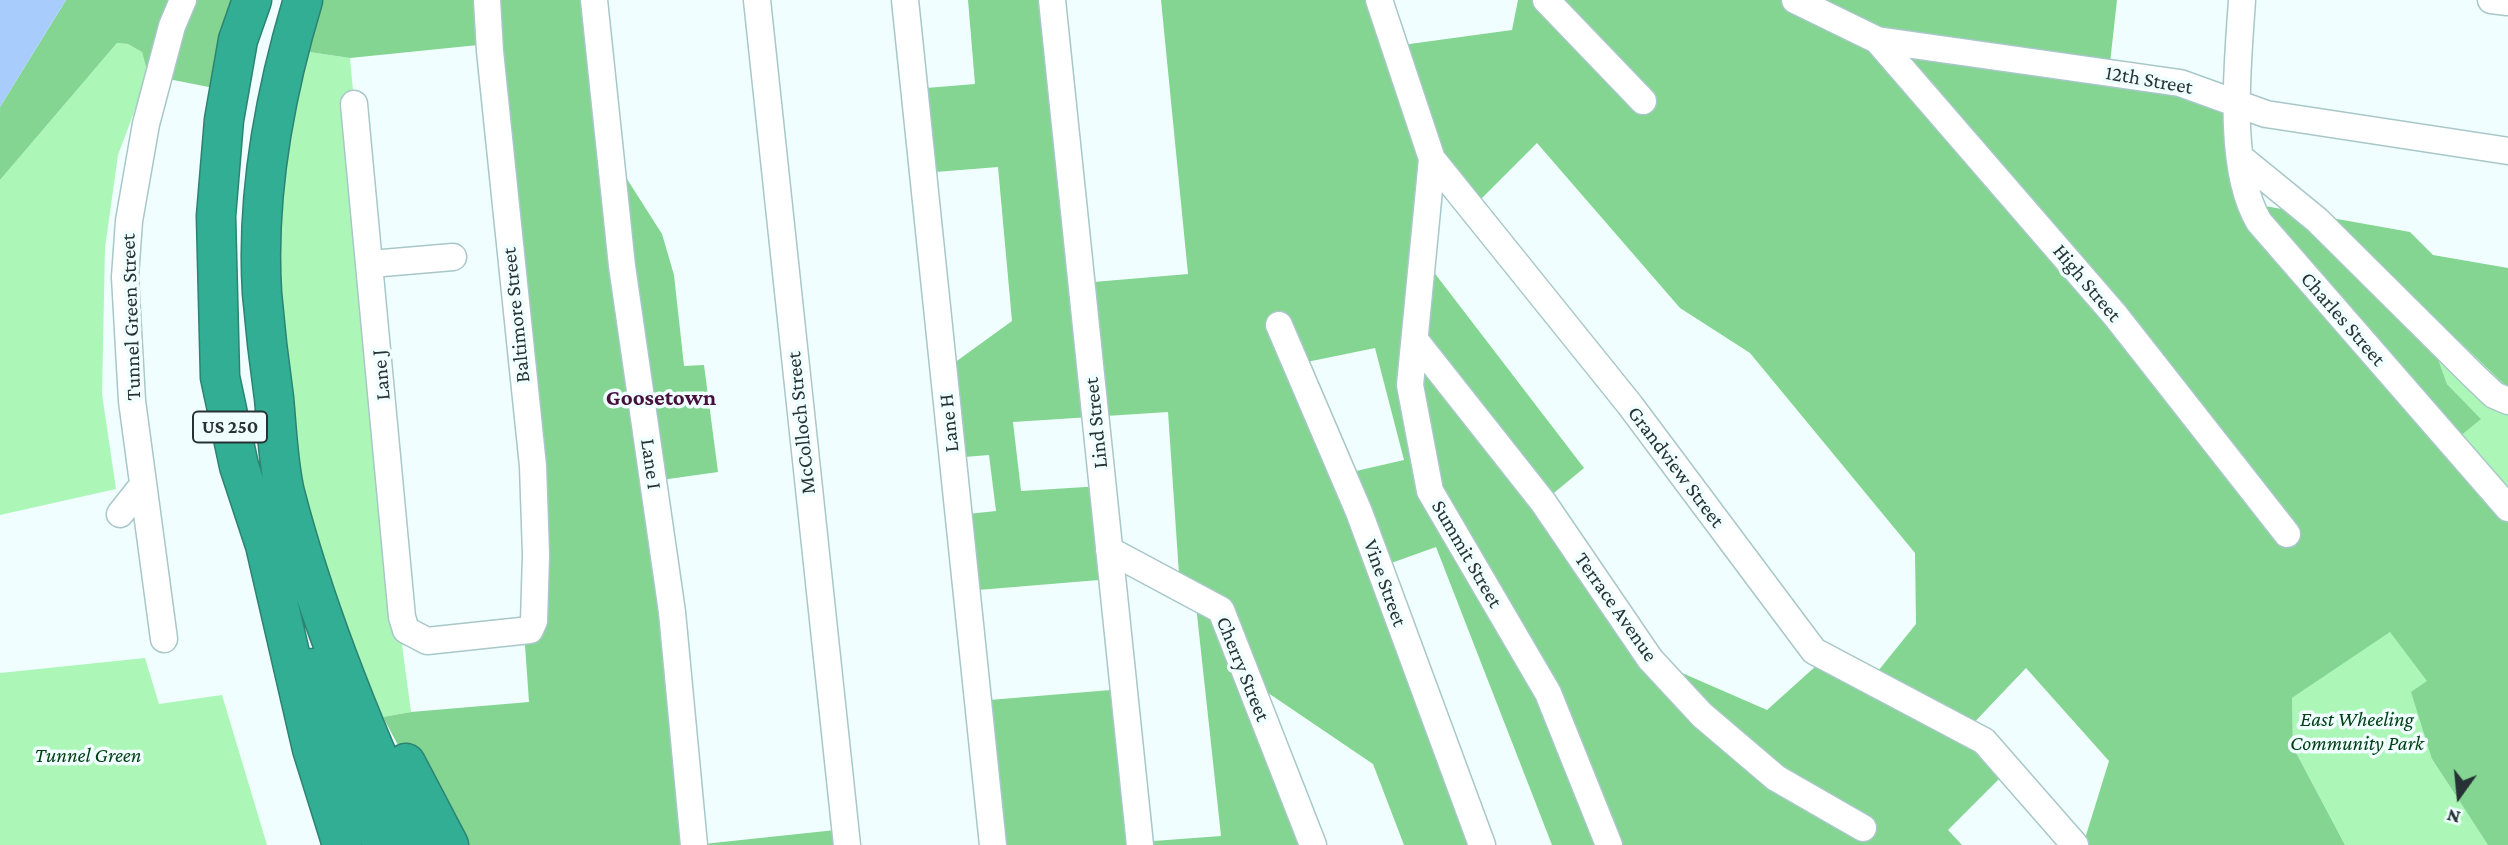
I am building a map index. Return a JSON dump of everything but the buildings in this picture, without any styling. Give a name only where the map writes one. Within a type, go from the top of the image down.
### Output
[{"type":"highway","name":"US 250","points":[[252,0],[238,40],[224,120],[216,216],[220,377],[239,466],[265,545],[312,749],[342,845]]},
{"type":"highway","name":"US 250","points":[[303,0],[289,49],[270,137],[262,290],[271,379],[294,474],[339,607],[383,717],[449,845]]},
{"type":"highway","points":[[271,379],[285,490],[309,572],[346,674],[417,845]]},
{"type":"highway","points":[[265,545],[382,845]]},
{"type":"street","name":"Tunnel Green Street","points":[[164,639],[143,485],[128,340],[125,277],[129,221],[146,124],[172,26],[183,0]]},
{"type":"street","name":"Baltimore Street","points":[[419,639],[530,630],[534,621],[536,578],[533,467],[504,198],[487,0]]},
{"type":"street","name":"Lane I","points":[[594,0],[622,266],[672,612],[694,845]]},
{"type":"street","name":"McColloch Street","points":[[757,0],[847,845]]},
{"type":"street","name":"Lane H","points":[[905,0],[993,845]]},
{"type":"street","name":"Lind Street","points":[[1052,0],[1140,845]]},
{"type":"street","name":"Grandview Street","points":[[1379,0],[1432,159],[1630,405],[1814,651],[1984,741],[2076,845]]},
{"type":"street","points":[[1546,0],[1643,101]]},
{"type":"street","name":"12th Street","points":[[1795,0],[1877,40],[2180,83],[2266,114],[2508,150]]},
{"type":"street","name":"Charles Street","points":[[2242,0],[2237,103],[2248,203],[2259,222],[2508,508]]},
{"type":"street","points":[[2491,0],[2508,2]]},
{"type":"street","name":"High Street","points":[[1877,40],[2115,315],[2287,534]]},
{"type":"street","name":"Lane J","points":[[354,104],[402,617],[407,631],[419,639]]},
{"type":"street","points":[[2241,158],[2317,220],[2494,395],[2508,401]]},
{"type":"street","name":"Summit Street","points":[[1432,159],[1410,385],[1430,491],[1548,693],[1609,845]]},
{"type":"street","points":[[371,264],[453,257]]},
{"type":"street","name":"Vine Street","points":[[1279,325],[1359,512],[1482,845]]},
{"type":"street","name":"Terrace Avenue","points":[[1415,340],[1543,502],[1650,659],[1685,696],[1776,778],[1863,828]]},
{"type":"street","points":[[120,514],[143,485]]},
{"type":"street","name":"Cherry Street","points":[[1109,550],[1221,610],[1313,845]]},
{"type":"green space","points":[[66,0],[253,0],[229,91],[148,75],[142,52],[128,44],[117,43],[0,180],[0,107]]},
{"type":"green space","points":[[303,0],[595,0],[611,154],[662,234],[674,275],[684,366],[704,365],[718,472],[654,481],[694,845],[451,845],[383,717],[411,712],[529,702],[524,631],[534,621],[488,44],[350,58],[289,49]]},
{"type":"green space","points":[[968,0],[1052,0],[1082,283],[1188,274],[1161,0],[1379,0],[1395,46],[1512,30],[1518,0],[2117,0],[2109,72],[2237,103],[2248,203],[2410,232],[2433,255],[2508,268],[2508,388],[2457,339],[2438,359],[2447,384],[2481,419],[2453,442],[2508,508],[2508,845],[2488,845],[2432,759],[2411,692],[2427,681],[2390,632],[2292,698],[2293,747],[2345,845],[2083,845],[2109,761],[2026,668],[1966,731],[2009,769],[1948,830],[1962,845],[1552,845],[1436,547],[1380,567],[1482,845],[1404,845],[1373,764],[1249,680],[1313,845],[993,845],[977,701],[1123,689],[1140,842],[1221,836],[1195,596],[1180,589],[1168,412],[1013,422],[1021,491],[1102,486],[1111,579],[966,591],[958,515],[996,511],[989,455],[952,458],[943,371],[1012,321],[998,167],[923,173],[914,89],[975,84]],"holes":[[[1537,143],[1680,308],[1750,353],[1915,553],[1916,624],[1870,681],[1826,657],[1767,710],[1650,659],[1543,502],[1584,468],[1423,258],[1433,160],[1472,208]],[[1375,348],[1404,460],[1343,474],[1297,364]]]},
{"type":"green space","points":[[117,43],[128,44],[142,52],[148,75],[118,155],[105,248],[102,394],[116,489],[0,515],[0,180]]},
{"type":"green space","points":[[289,49],[350,58],[402,617],[419,639],[402,645],[411,712],[383,717],[343,619],[294,474],[271,379]]},
{"type":"green space","points":[[2457,339],[2508,388],[2508,508],[2452,443],[2480,418],[2447,384],[2438,359]]},
{"type":"green space","name":"East Wheeling Community Park","points":[[2432,603],[2432,759],[2488,845],[2345,845],[2293,747],[2292,698]]},
{"type":"green space","name":"Tunnel Green","points":[[145,658],[159,704],[222,695],[267,845],[0,845],[0,673]]},
{"type":"green space","points":[[845,829],[847,845],[694,845]]},
{"type":"water","points":[[0,0],[66,0],[0,107]]},
{"type":"district","name":"Goosetown","points":[[661,398]]}]
